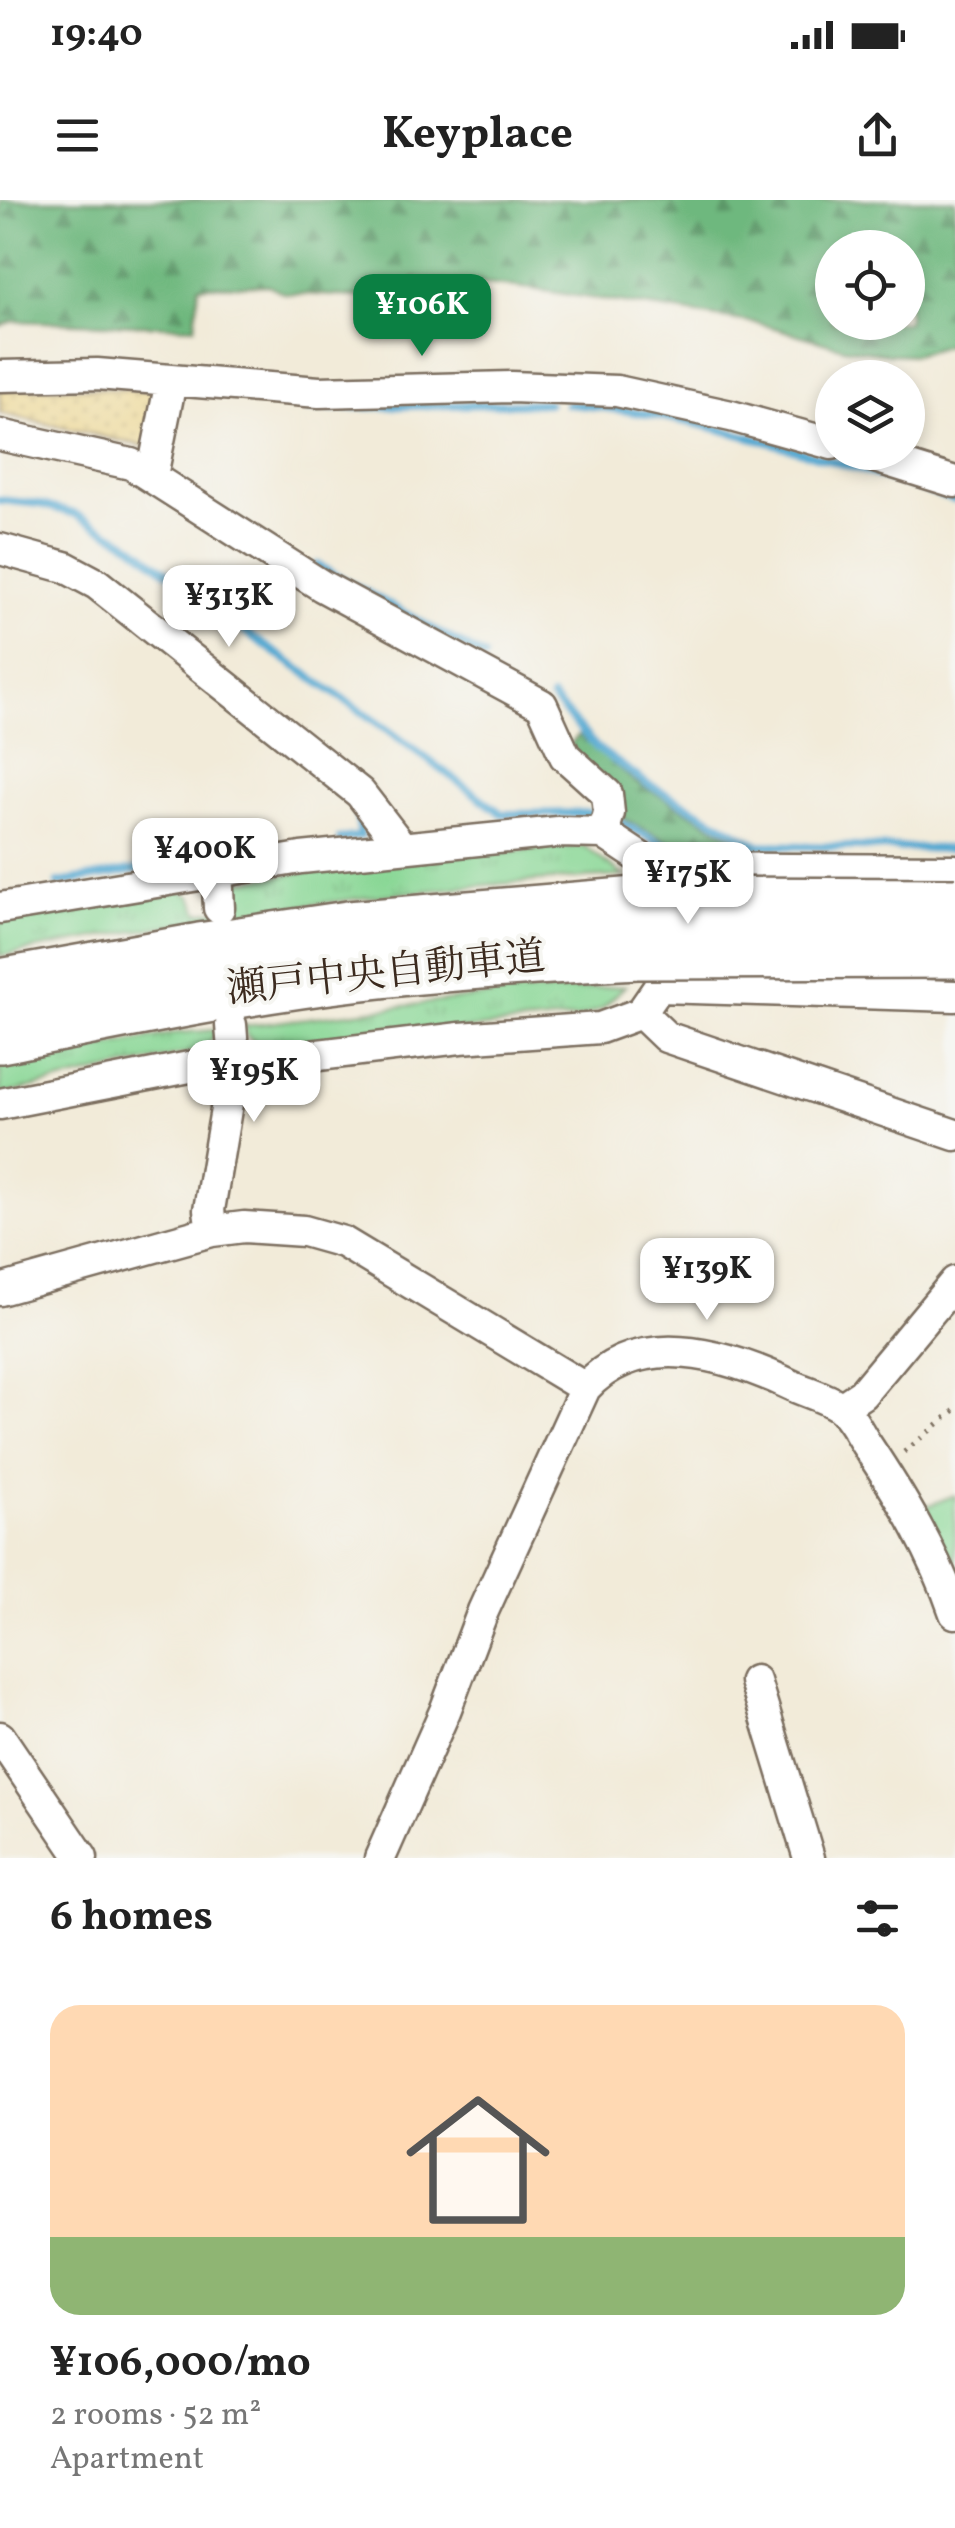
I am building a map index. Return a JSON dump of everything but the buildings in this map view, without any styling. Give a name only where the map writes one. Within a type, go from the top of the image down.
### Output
[{"type":"highway","name":"瀬戸中央自動車道","points":[[0,987],[350,929],[647,928],[955,906]]},
{"type":"highway","name":"瀬戸中央自動車道","points":[[0,1036],[206,995],[352,974],[524,957],[647,928],[955,950]]},
{"type":"street","points":[[0,376],[97,374],[318,392],[511,387],[616,392],[732,416],[815,439]]},
{"type":"street","points":[[154,465],[172,381]]},
{"type":"street","points":[[0,435],[130,464],[154,465],[322,586],[542,706],[565,756],[607,794],[606,823],[647,928],[641,1012],[666,1037],[955,1135]]},
{"type":"street","points":[[917,470],[955,482]]},
{"type":"street","points":[[0,549],[64,567],[97,584],[360,792],[401,846]]},
{"type":"street","points":[[0,908],[218,870],[401,846],[558,832],[606,823]]},
{"type":"street","points":[[218,870],[220,908]]},
{"type":"street","points":[[647,928],[955,870]]},
{"type":"street","points":[[647,928],[955,996]]},
{"type":"street","points":[[0,1104],[210,1064],[600,1028],[641,1012]]},
{"type":"street","points":[[212,1232],[209,1210],[234,1062],[231,1025]]},
{"type":"street","points":[[0,1290],[212,1232],[270,1226],[304,1230],[343,1242],[585,1388]]},
{"type":"street","points":[[840,1408],[862,1394],[955,1282]]},
{"type":"street","points":[[380,1858],[446,1712],[483,1611],[585,1388],[619,1363],[656,1352],[698,1352],[747,1364],[840,1408],[918,1527],[955,1613]]},
{"type":"street","points":[[755,1682],[809,1858]]},
{"type":"street","points":[[0,1737],[82,1858]]},
{"type":"path","points":[[883,1470],[955,1410]]},
{"type":"green space","points":[[0,200],[955,200],[955,343],[914,355],[844,348],[816,340],[925,340],[925,230],[815,230],[815,340],[757,323],[518,287],[414,278],[415,300],[284,293],[268,285],[199,286],[195,327],[14,321],[0,326]]},
{"type":"green space","points":[[579,735],[634,781],[743,843],[672,843],[624,819],[570,744]]},
{"type":"green space","points":[[584,846],[624,876],[310,904],[0,956],[0,917],[176,888],[192,897],[199,913],[228,909],[228,896],[235,882],[388,860]]},
{"type":"green space","points":[[625,986],[602,1009],[578,1018],[263,1048],[247,1036],[244,1026],[501,994]]},
{"type":"green space","points":[[218,1030],[205,1049],[0,1095],[0,1066],[176,1033]]},
{"type":"green space","points":[[955,1495],[955,1588],[922,1508]]},
{"type":"sand","points":[[63,387],[152,391],[158,404],[152,448],[0,413],[0,390]]},
{"type":"waterway","points":[[307,408],[548,403]]},
{"type":"waterway","points":[[567,404],[617,409],[715,428],[955,500]]},
{"type":"waterway","points":[[0,500],[39,504],[75,514],[132,545],[234,624],[502,814],[599,813]]},
{"type":"waterway","points":[[317,565],[484,657]]},
{"type":"waterway","points":[[552,698],[597,748],[646,783],[759,845]]},
{"type":"waterway","points":[[340,839],[361,836],[356,807]]},
{"type":"waterway","points":[[616,821],[673,849],[759,845],[955,849]]},
{"type":"waterway","points":[[58,883],[252,851]]}]
